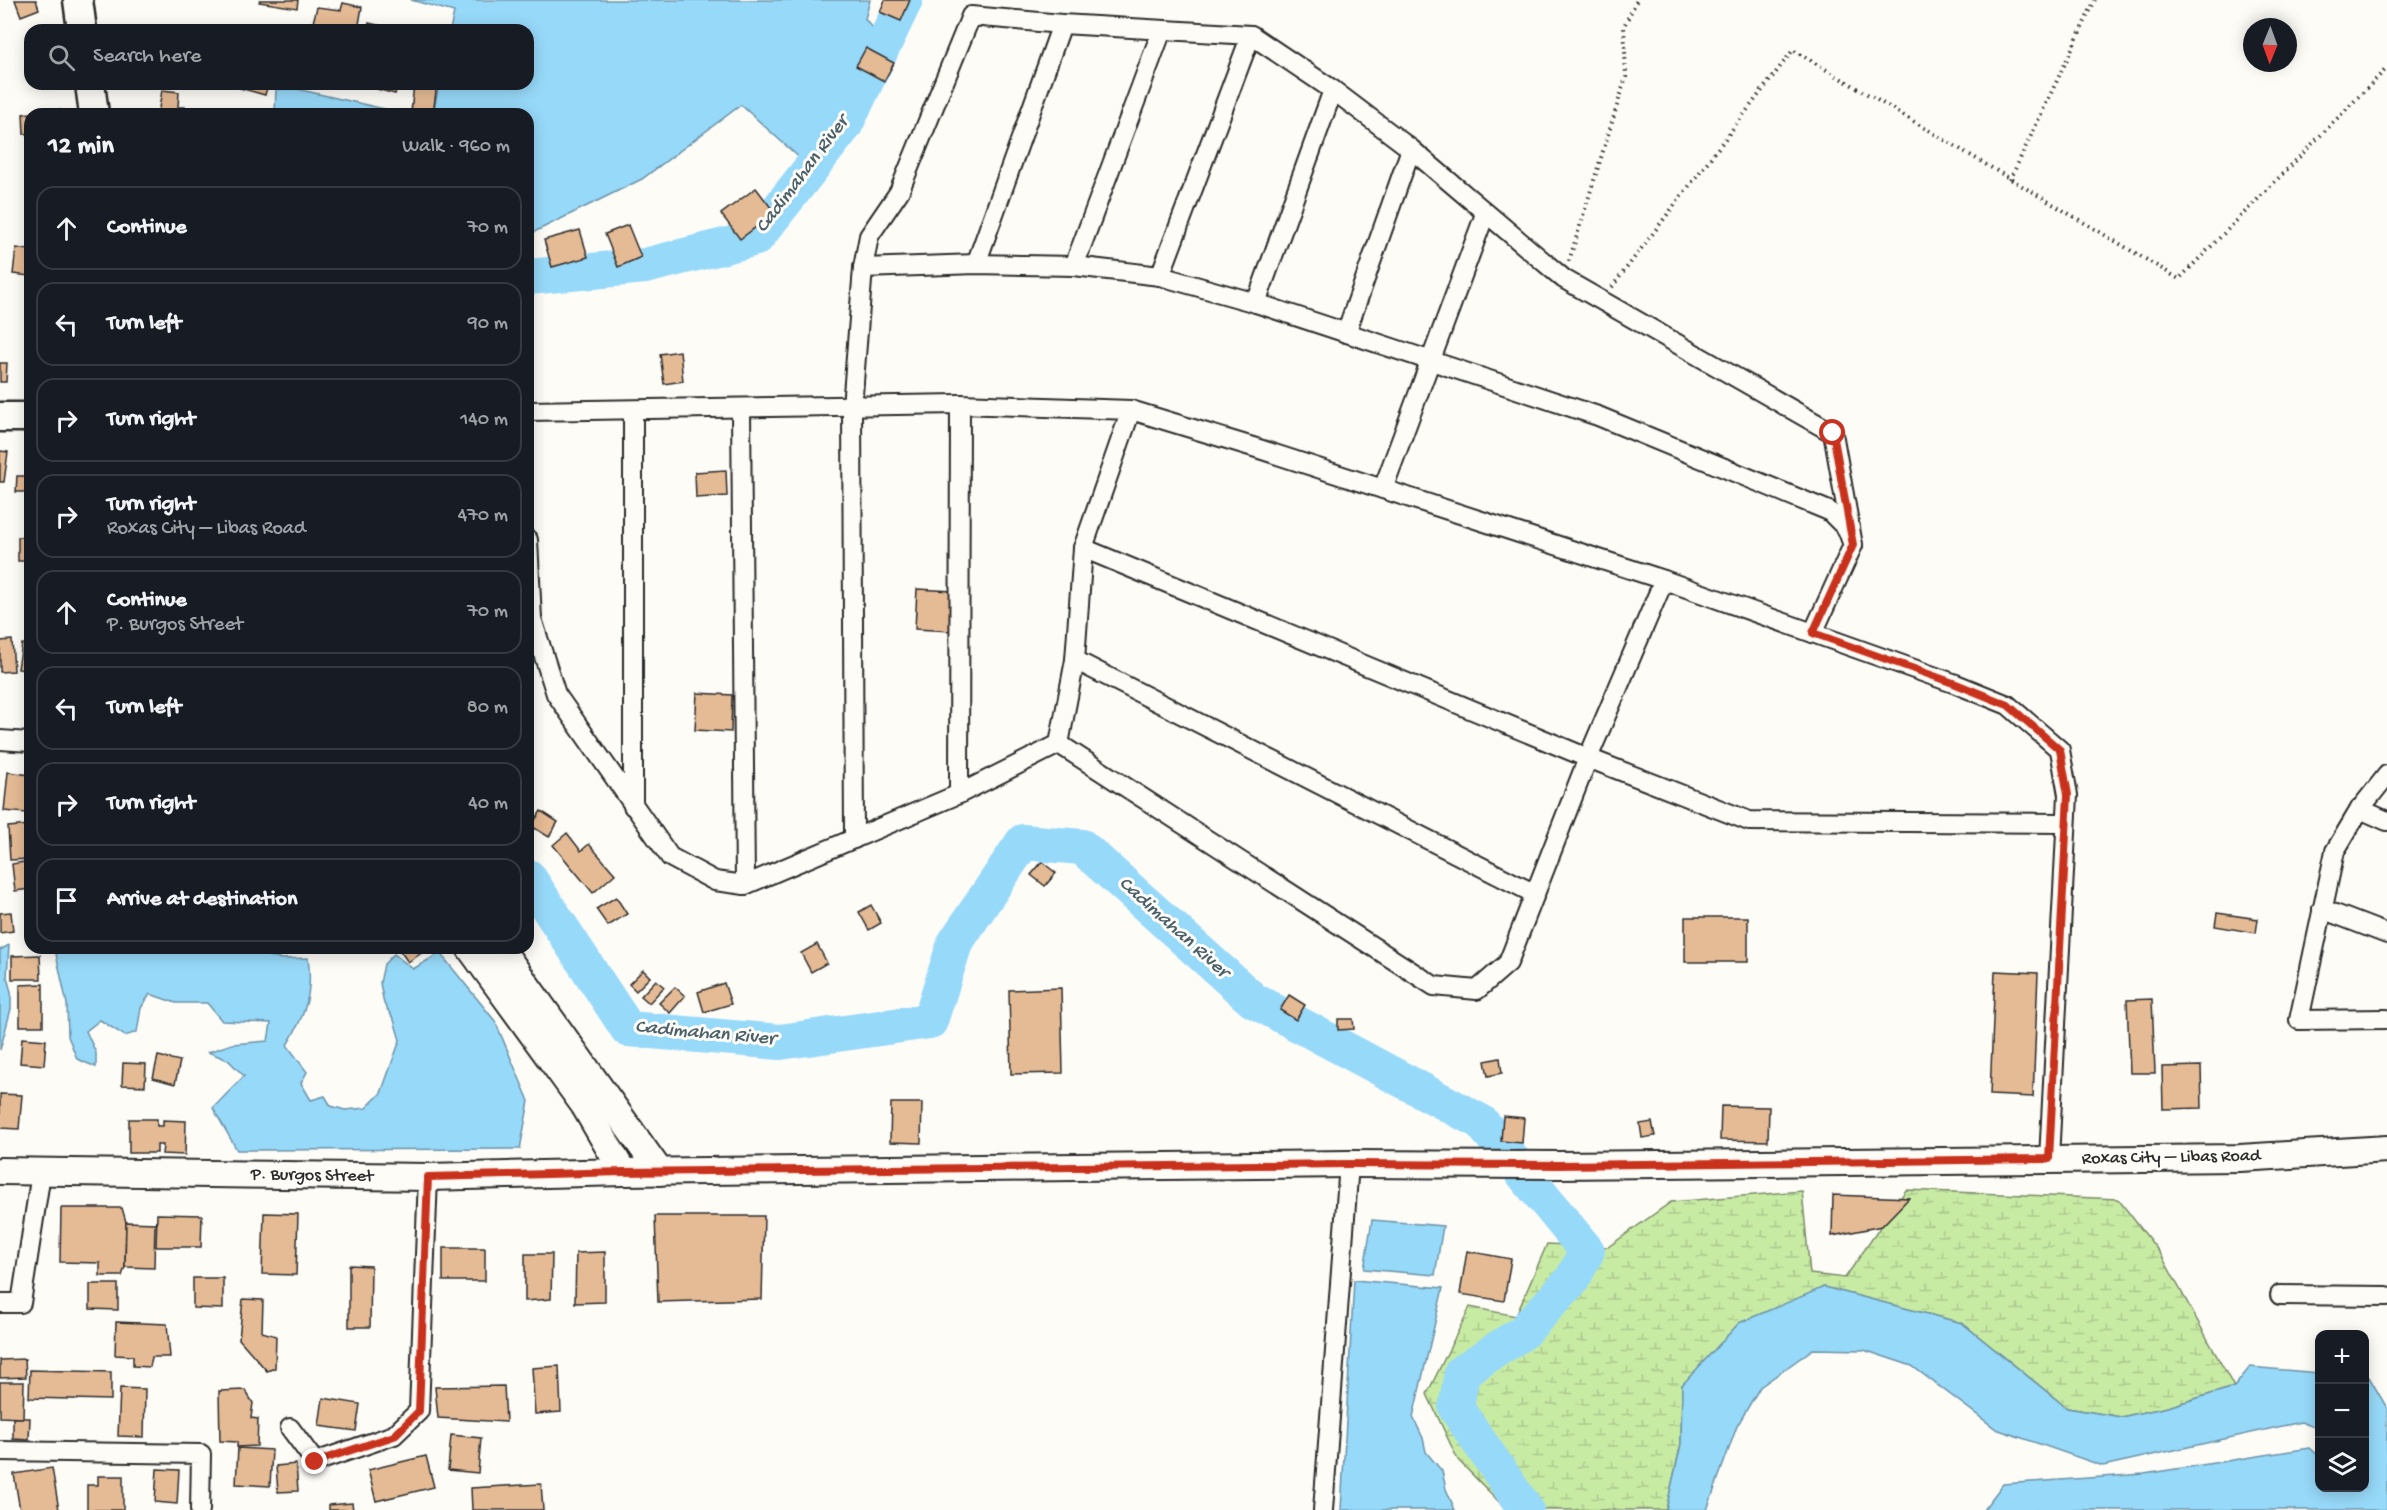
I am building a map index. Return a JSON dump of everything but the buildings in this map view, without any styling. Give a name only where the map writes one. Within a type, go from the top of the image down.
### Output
[{"type":"main road","points":[[78,0],[81,24]]},
{"type":"main road","points":[[91,90],[93,108]]},
{"type":"main road","points":[[0,417],[24,417]]},
{"type":"main road","points":[[474,954],[584,1105],[623,1172]]},
{"type":"main road","points":[[504,954],[660,1172]]},
{"type":"main road","name":"Roxas City – Libas Road","points":[[623,1172],[2240,1158],[2387,1149]]},
{"type":"main road","name":"P. Burgos Street","points":[[0,1170],[41,1173],[428,1177],[623,1172]]},
{"type":"street","points":[[854,839],[852,407],[863,268],[869,236],[899,192],[971,16],[1062,24],[1251,35],[1333,90],[1411,149],[1564,279],[1833,433],[1853,545],[1813,633]]},
{"type":"street","points":[[976,264],[1062,24]]},
{"type":"street","points":[[1074,266],[1162,30]]},
{"type":"street","points":[[1160,276],[1251,35]]},
{"type":"street","points":[[1256,303],[1333,90]]},
{"type":"street","points":[[1346,333],[1411,149]]},
{"type":"street","points":[[1383,489],[1485,214]]},
{"type":"street","points":[[863,268],[976,264],[1074,266],[1160,276],[1256,303],[1598,416],[1829,511],[1847,529],[1853,545]]},
{"type":"street","points":[[959,794],[960,404]]},
{"type":"street","points":[[534,411],[960,404],[1131,410],[1664,580],[1956,684],[2008,705],[2060,750],[2068,795],[2049,1159]]},
{"type":"street","points":[[741,409],[745,885]]},
{"type":"street","points":[[633,410],[633,806]]},
{"type":"street","points":[[1059,744],[1075,660],[1083,548],[1131,410]]},
{"type":"street","points":[[1083,548],[1588,758],[1749,821],[2065,823]]},
{"type":"street","points":[[1059,744],[1434,986],[1477,990],[1508,963],[1588,758],[1664,580]]},
{"type":"street","points":[[534,625],[556,694],[633,806],[670,857],[715,881],[745,885],[959,794],[1059,744]]},
{"type":"street","points":[[1075,660],[1535,894]]},
{"type":"street","points":[[0,740],[24,742]]},
{"type":"street","points":[[2387,775],[2360,809],[2336,851],[2299,1020],[2387,1019]]},
{"type":"street","points":[[2360,809],[2387,821]]},
{"type":"street","points":[[2322,909],[2387,934]]},
{"type":"street","points":[[1323,1510],[1349,1164]]},
{"type":"street","points":[[0,1303],[21,1303],[41,1173]]},
{"type":"street","points":[[290,1428],[315,1462],[394,1436],[419,1411],[428,1177]]},
{"type":"street","points":[[2280,1295],[2387,1296]]},
{"type":"street","points":[[0,1451],[201,1454],[200,1510]]},
{"type":"path","points":[[1564,279],[1626,77],[1624,26],[1637,0]]},
{"type":"path","points":[[2010,180],[2095,0]]},
{"type":"path","points":[[1602,299],[1793,50],[2179,279],[2387,68]]},
{"type":"green space","points":[[1906,1190],[2118,1199],[2160,1253],[2234,1387],[2168,1407],[2121,1417],[2067,1408],[1962,1323],[1823,1287],[1682,1385],[1681,1444],[1666,1510],[1507,1510],[1458,1460],[1427,1394],[1470,1307],[1516,1316],[1547,1244],[1608,1247],[1671,1202],[1802,1191],[1810,1274],[1845,1278]]},
{"type":"water","points":[[411,0],[870,0],[865,19],[878,35],[879,51],[875,67],[856,106],[813,170],[741,105],[642,179],[534,232],[534,108],[434,108],[438,90],[534,90],[534,24],[451,24],[454,12]]},
{"type":"water","points":[[276,90],[301,90],[380,108],[275,108]]},
{"type":"water","points":[[9,945],[7,977],[11,992],[11,1009],[0,1050],[0,950]]},
{"type":"water","points":[[56,954],[261,954],[282,959],[308,958],[309,982],[306,1004],[299,1024],[287,1045],[307,1072],[301,1083],[311,1100],[325,1096],[331,1106],[345,1110],[366,1108],[381,1093],[400,1040],[394,1020],[384,1004],[380,983],[384,964],[394,954],[413,969],[441,954],[495,1021],[529,1101],[520,1149],[237,1150],[213,1108],[244,1076],[228,1060],[208,1052],[232,1044],[268,1041],[271,1023],[222,1021],[207,1003],[176,1003],[150,994],[141,1008],[137,1032],[125,1036],[100,1020],[86,1031],[96,1053],[96,1067],[77,1059],[68,1036],[67,1004]]},
{"type":"water","points":[[1372,1220],[1443,1226],[1435,1275],[1364,1269]]},
{"type":"water","points":[[1354,1280],[1443,1288],[1413,1417],[1423,1438],[1426,1452],[1442,1471],[1446,1489],[1455,1510],[1341,1510]]},
{"type":"water","points":[[1824,1287],[1962,1323],[2067,1408],[2121,1417],[2168,1407],[2234,1387],[2250,1367],[2315,1373],[2315,1427],[2301,1422],[2103,1466],[1996,1429],[1912,1366],[1864,1350],[1813,1349],[1760,1387],[1737,1426],[1707,1510],[1666,1510],[1681,1444],[1682,1385],[1739,1323]]},
{"type":"water","points":[[2369,1377],[2387,1408],[2387,1510],[1983,1510],[2003,1484],[2144,1474],[2310,1448],[2315,1452],[2315,1492],[2369,1492]]},
{"type":"waterway","name":"Cadimahan River","points":[[534,276],[645,266],[756,238],[845,125],[905,0]]},
{"type":"waterway","name":"Cadimahan River","points":[[534,886],[628,1029],[780,1042],[930,1021],[955,943],[1023,842],[1082,847],[1253,1000],[1481,1122],[1587,1251],[1572,1280],[1522,1333],[1462,1372],[1456,1408],[1526,1510]]},
{"type":"route","points":[[315,1462],[394,1436],[419,1411],[428,1177],[623,1172],[2049,1159],[2068,795],[2060,750],[2008,705],[1813,633],[1853,545],[1833,433]]}]
